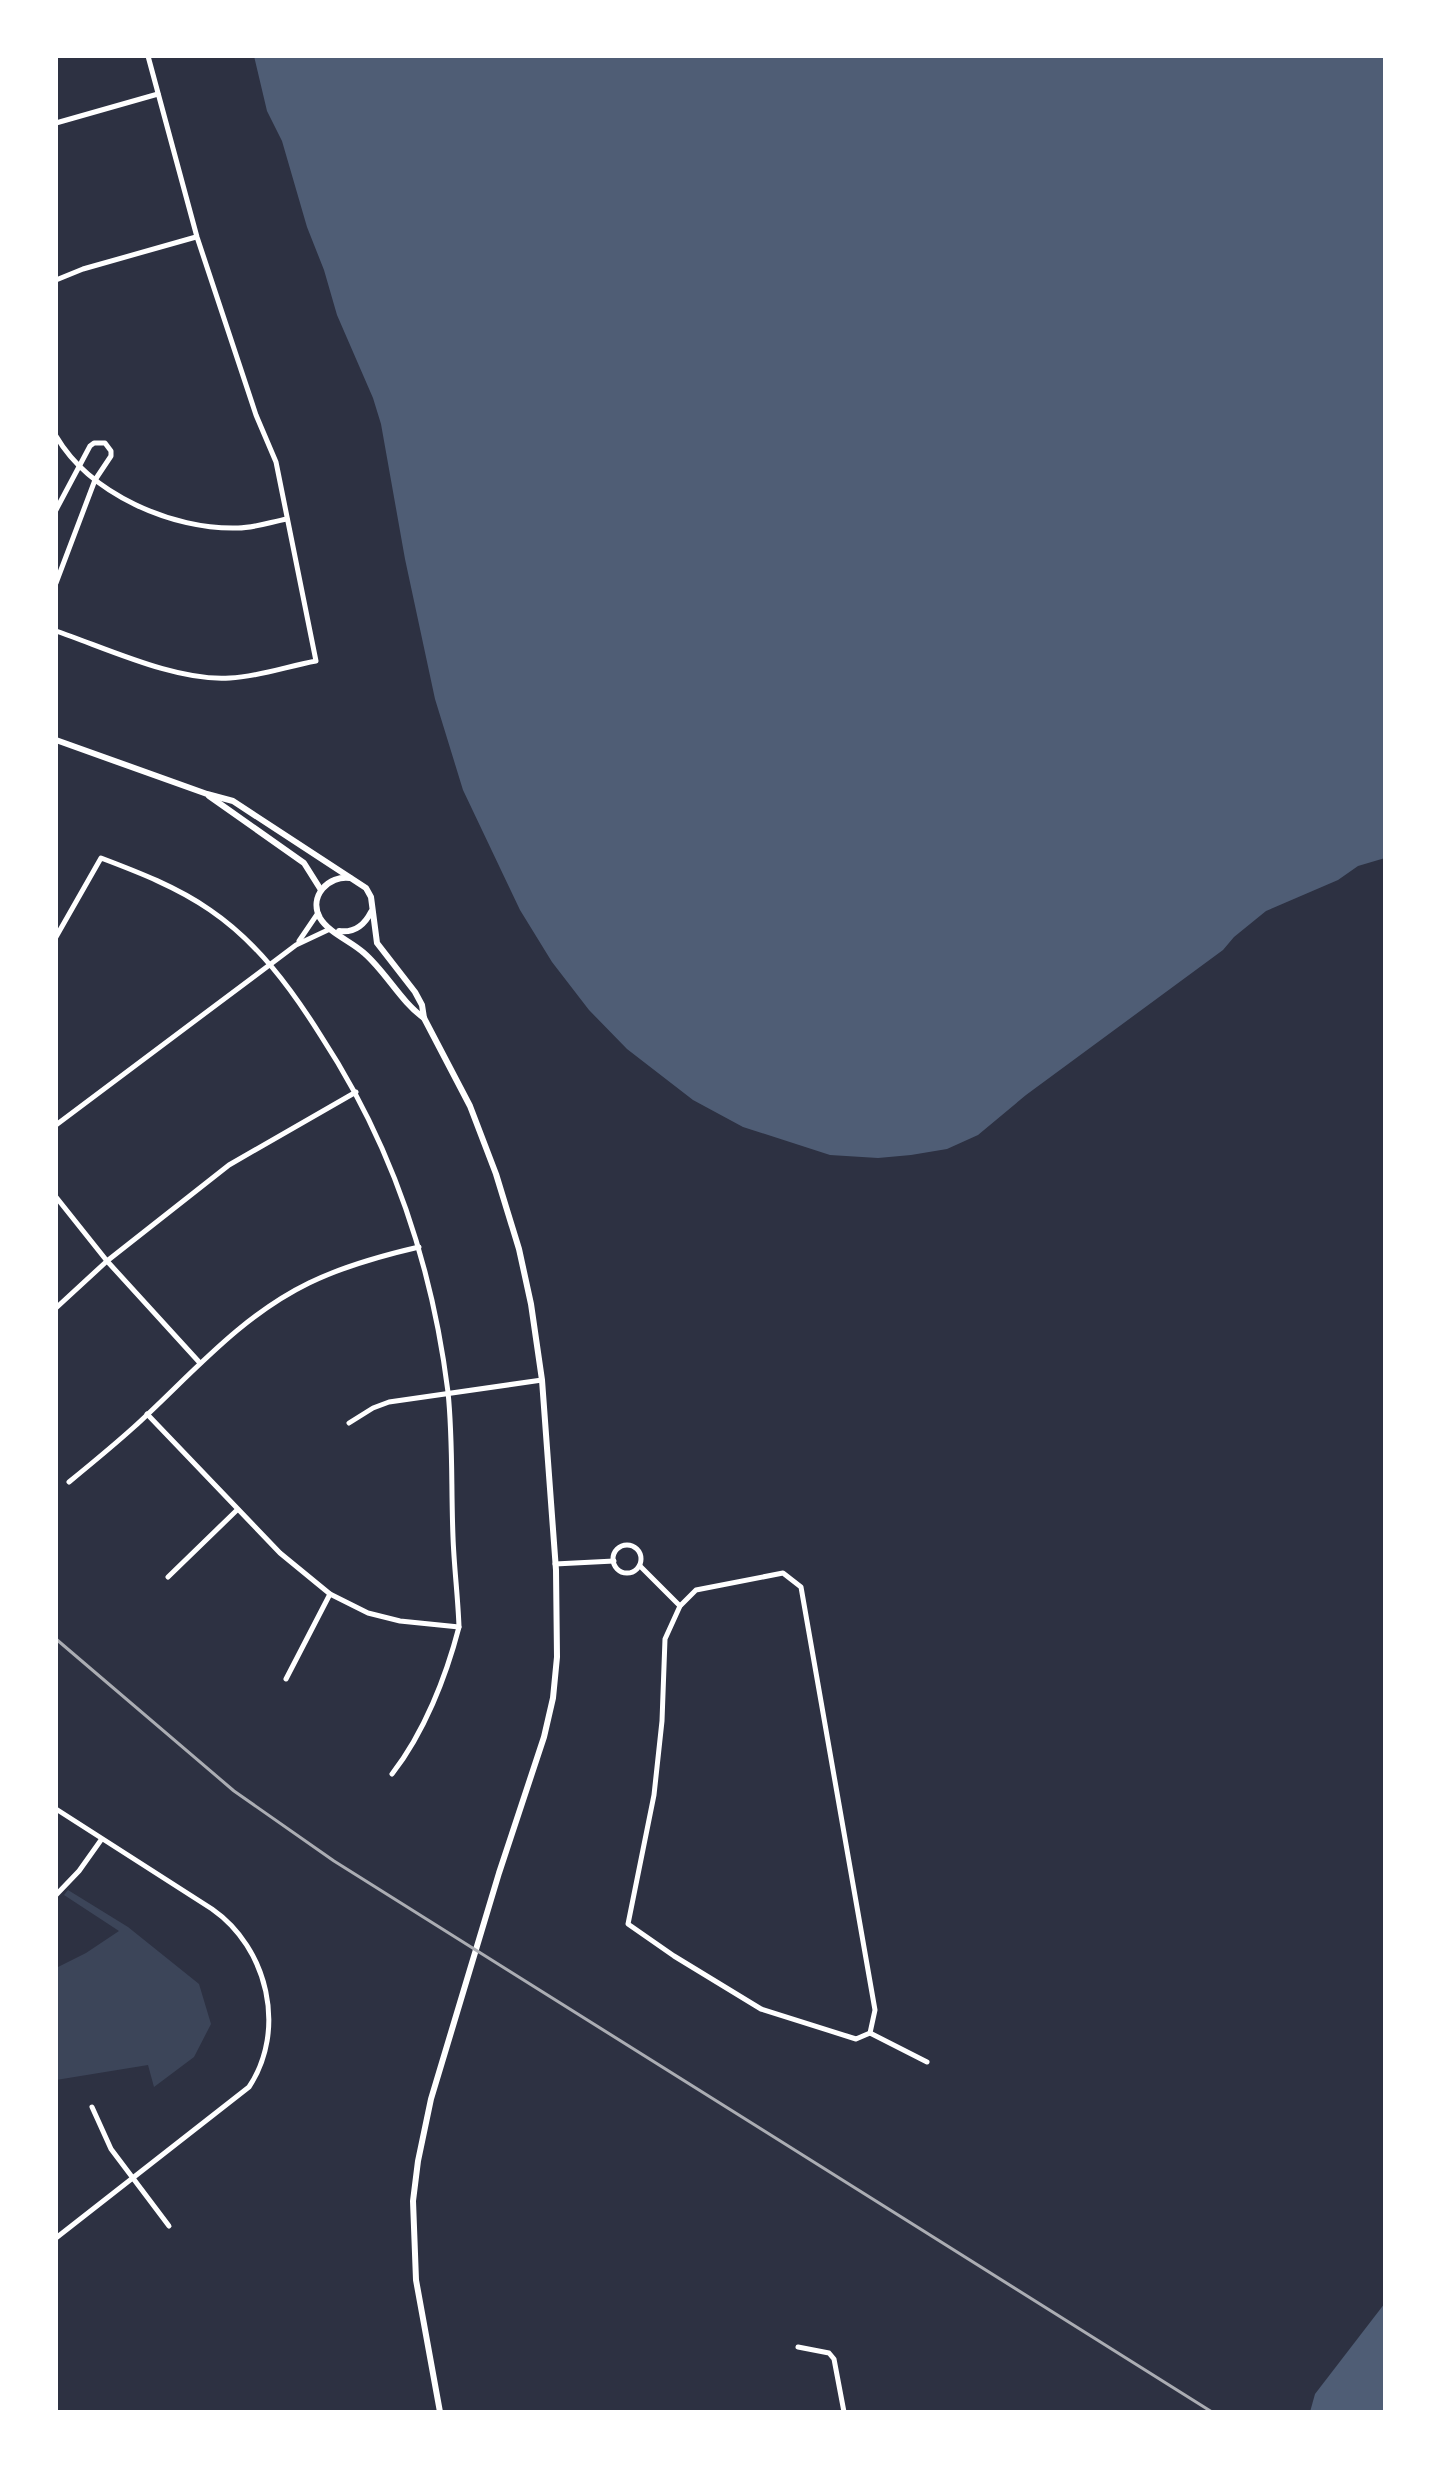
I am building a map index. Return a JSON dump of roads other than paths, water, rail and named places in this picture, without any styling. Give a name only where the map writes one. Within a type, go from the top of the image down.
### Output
[{"type":"street","points":[[56,631],[171,671],[195,676],[231,678],[316,661],[276,462],[256,415],[197,237],[148,56]]},
{"type":"street","points":[[56,123],[158,94]]},
{"type":"street","points":[[56,280],[197,237]]},
{"type":"street","points":[[56,436],[64,450],[95,480],[116,495],[147,510],[206,527],[241,528],[287,519]]},
{"type":"street","points":[[56,510],[78,465],[94,443],[109,446],[111,456],[95,480],[56,583]]},
{"type":"street","points":[[56,740],[233,801],[366,888],[371,897],[377,943],[415,992],[424,1018],[470,1106],[505,1200],[531,1304],[542,1380],[555,1564],[557,1643],[553,1698],[544,1737],[499,1873],[424,2126],[413,2201],[416,2280],[440,2412]]},
{"type":"street","points":[[207,794],[304,863],[321,890]]},
{"type":"street","points":[[56,937],[101,858],[140,873],[209,909],[242,934],[302,1005],[356,1092],[396,1179],[419,1247],[436,1315],[448,1392],[459,1627],[452,1654],[412,1749],[392,1774]]},
{"type":"street","points":[[353,879],[337,878],[321,890],[318,912],[332,930],[377,964],[415,1012],[424,1018]]},
{"type":"street","points":[[296,945],[318,912]]},
{"type":"street","points":[[56,1125],[296,945],[332,930],[357,929],[371,912]]},
{"type":"street","points":[[56,1308],[107,1261],[229,1165],[356,1092]]},
{"type":"street","points":[[56,1197],[107,1261],[200,1363]]},
{"type":"street","points":[[69,1482],[253,1318],[306,1284],[363,1260],[419,1247]]},
{"type":"street","points":[[349,1423],[389,1402],[542,1380]]},
{"type":"street","points":[[147,1414],[299,1571],[330,1594],[368,1613],[400,1621],[459,1627]]},
{"type":"street","points":[[168,1577],[237,1510]]},
{"type":"street","points":[[640,1566],[634,1572],[625,1573],[617,1569],[614,1561],[616,1552],[628,1546],[639,1553],[640,1566],[680,1606]]},
{"type":"street","points":[[555,1564],[614,1561]]},
{"type":"street","points":[[783,1573],[801,1587],[875,2010],[870,2033],[856,2039],[761,2009],[628,1924],[654,1795],[662,1721],[665,1639],[680,1606],[696,1590],[783,1573]]},
{"type":"street","points":[[286,1679],[330,1594]]},
{"type":"street","points":[[56,1809],[212,1909],[235,1928],[258,1968],[269,2030],[264,2060],[249,2087],[56,2238]]},
{"type":"street","points":[[56,1895],[79,1871],[101,1840]]},
{"type":"street","points":[[870,2033],[927,2062]]},
{"type":"street","points":[[92,2107],[111,2149],[169,2226]]},
{"type":"street","points":[[798,2347],[829,2353],[834,2359],[844,2412]]},
{"type":"railway","points":[[56,1639],[234,1791],[334,1861],[1212,2412]]}]
